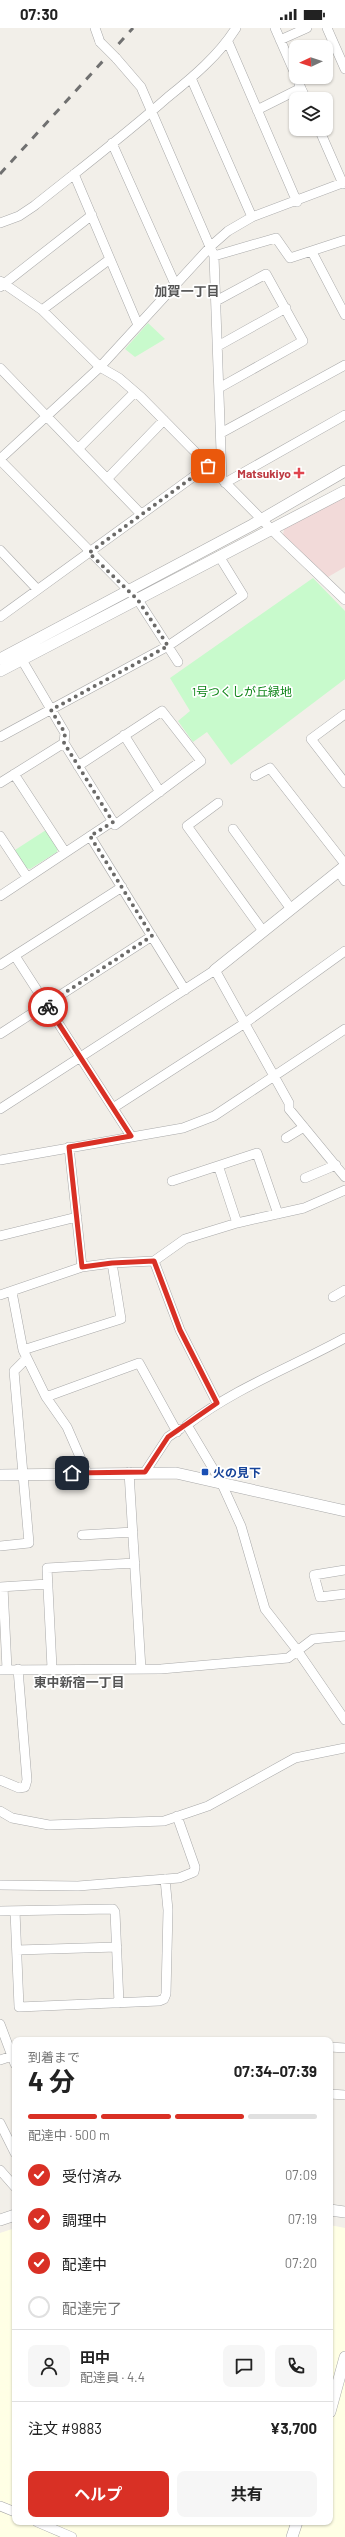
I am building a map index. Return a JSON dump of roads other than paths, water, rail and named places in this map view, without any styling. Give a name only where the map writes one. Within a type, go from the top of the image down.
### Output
[{"type":"street","points":[[95,28],[100,42],[140,86],[211,246],[214,256],[223,481]]},
{"type":"street","points":[[0,224],[24,213],[152,112],[191,78],[228,42],[236,28]]},
{"type":"street","points":[[275,28],[289,61]]},
{"type":"street","points":[[280,40],[307,28]]},
{"type":"street","points":[[327,28],[345,69]]},
{"type":"street","points":[[228,42],[297,202]]},
{"type":"street","points":[[191,78],[252,217]]},
{"type":"street","points":[[299,84],[303,92]]},
{"type":"street","points":[[257,110],[301,88]]},
{"type":"street","points":[[178,662],[138,600],[89,553],[0,460],[100,367],[175,284],[211,246],[228,231],[252,217],[297,202],[344,183],[322,136]]},
{"type":"street","points":[[112,143],[175,284]]},
{"type":"street","points":[[74,174],[138,325]]},
{"type":"street","points":[[92,215],[1,284],[42,310],[100,367],[135,392],[271,529],[344,598]]},
{"type":"street","points":[[214,256],[276,238],[290,258],[345,240]]},
{"type":"street","points":[[312,252],[345,315]]},
{"type":"street","points":[[42,310],[110,259]]},
{"type":"street","points":[[216,301],[266,274],[303,341],[219,388]]},
{"type":"street","points":[[218,346],[286,308]]},
{"type":"street","points":[[221,433],[345,365]]},
{"type":"street","points":[[0,368],[141,514]]},
{"type":"street","points":[[78,449],[135,392]]},
{"type":"street","points":[[223,481],[345,415]]},
{"type":"street","points":[[107,479],[164,420]]},
{"type":"street","points":[[0,617],[208,466]]},
{"type":"street","points":[[0,671],[9,657],[261,519],[345,471]]},
{"type":"street","points":[[9,657],[138,600],[345,491]]},
{"type":"street","points":[[0,550],[37,589]]},
{"type":"street","points":[[0,738],[168,646],[244,595],[219,556]]},
{"type":"street","points":[[9,657],[51,710],[65,733],[64,743],[78,766],[115,825],[201,761],[162,711],[78,766]]},
{"type":"street","points":[[345,714],[311,739],[345,783]]},
{"type":"street","points":[[124,735],[160,792]]},
{"type":"street","points":[[0,783],[64,743]]},
{"type":"street","points":[[0,1109],[215,970],[291,909],[344,871],[270,768],[255,776]]},
{"type":"street","points":[[14,774],[65,852]]},
{"type":"street","points":[[218,803],[187,826],[263,931]]},
{"type":"street","points":[[0,896],[113,822]]},
{"type":"street","points":[[232,829],[291,909]]},
{"type":"street","points":[[0,836],[27,877]]},
{"type":"street","points":[[90,836],[185,990]]},
{"type":"street","points":[[0,965],[122,887]]},
{"type":"street","points":[[0,1034],[152,936]]},
{"type":"street","points":[[113,1108],[245,1023],[345,951]]},
{"type":"street","points":[[15,956],[131,1136]]},
{"type":"street","points":[[215,970],[289,1103],[290,1109],[340,1167],[345,1177]]},
{"type":"street","points":[[0,1160],[183,1128],[214,1116],[345,1029]]},
{"type":"street","points":[[286,1138],[304,1127]]},
{"type":"street","points":[[69,1147],[82,1267]]},
{"type":"street","points":[[172,1181],[219,1168],[257,1153],[278,1214]]},
{"type":"street","points":[[305,1178],[340,1167]]},
{"type":"street","points":[[219,1168],[237,1223]]},
{"type":"street","points":[[0,1295],[82,1267],[112,1263],[154,1261],[185,1239],[237,1223],[304,1208],[343,1194]]},
{"type":"street","points":[[0,1236],[77,1217]]},
{"type":"street","points":[[154,1261],[180,1330],[217,1403]]},
{"type":"street","points":[[0,1546],[29,1543],[14,1371],[24,1355],[121,1319],[112,1263]]},
{"type":"street","points":[[333,1297],[345,1290]]},
{"type":"street","points":[[12,1292],[24,1355],[46,1397],[66,1427],[87,1473]]},
{"type":"street","points":[[145,1472],[168,1437],[217,1403],[266,1376],[345,1338]]},
{"type":"street","points":[[46,1397],[139,1363],[177,1432]]},
{"type":"street","points":[[186,1425],[221,1482],[241,1526],[265,1609],[297,1650],[345,1720]]},
{"type":"street","points":[[0,1475],[129,1472],[176,1473],[345,1511]]},
{"type":"street","points":[[129,1472],[141,1669]]},
{"type":"street","points":[[82,1535],[133,1532]]},
{"type":"street","points":[[52,1668],[47,1568],[135,1563]]},
{"type":"street","points":[[345,1570],[314,1575],[320,1597],[345,1594]]},
{"type":"street","points":[[48,1584],[2,1587],[4,1670],[52,1668],[141,1669],[288,1658],[313,1639],[345,1636]]},
{"type":"street","points":[[0,1780],[19,1788],[24,1787],[27,1780],[18,1669]]},
{"type":"street","points":[[0,1811],[12,1818],[48,1825],[164,1821],[208,1806],[295,1758],[345,1748]]},
{"type":"street","points":[[0,1885],[78,1886],[166,1879],[194,1872],[196,1867],[177,1816]]},
{"type":"street","points":[[15,1910],[19,2007],[119,2003],[164,1999],[168,1910],[166,1879]]},
{"type":"street","points":[[0,1911],[113,1908],[115,1912],[119,2003]]},
{"type":"street","points":[[17,1950],[117,1946]]},
{"type":"street","points":[[0,2024],[12,2057]]},
{"type":"street","points":[[333,2047],[345,2048]]},
{"type":"street","points":[[0,2060],[12,2060]]},
{"type":"street","points":[[333,2094],[345,2095]]},
{"type":"street","points":[[0,2123],[12,2147]]},
{"type":"street","points":[[0,2170],[12,2184]]},
{"type":"street","points":[[333,2210],[345,2212]]},
{"type":"street","points":[[0,2220],[12,2216]]},
{"type":"street","points":[[333,2401],[345,2357]]},
{"type":"street","points":[[0,2506],[12,2511]]},
{"type":"street","points":[[44,2525],[72,2537]]},
{"type":"street","points":[[292,2537],[296,2525]]},
{"type":"railway","points":[[0,174],[133,28]]},
{"type":"place","name":"Matsukiyo","points":[[299,473]]},
{"type":"place","name":"火の見下","points":[[205,1472]]},
{"type":"district","name":"加賀一丁目","points":[[187,291]]},
{"type":"district","name":"東中新宿一丁目","points":[[79,1682]]},
{"type":"park label","name":"1号つくしが丘緑地","points":[[242,691]]}]
